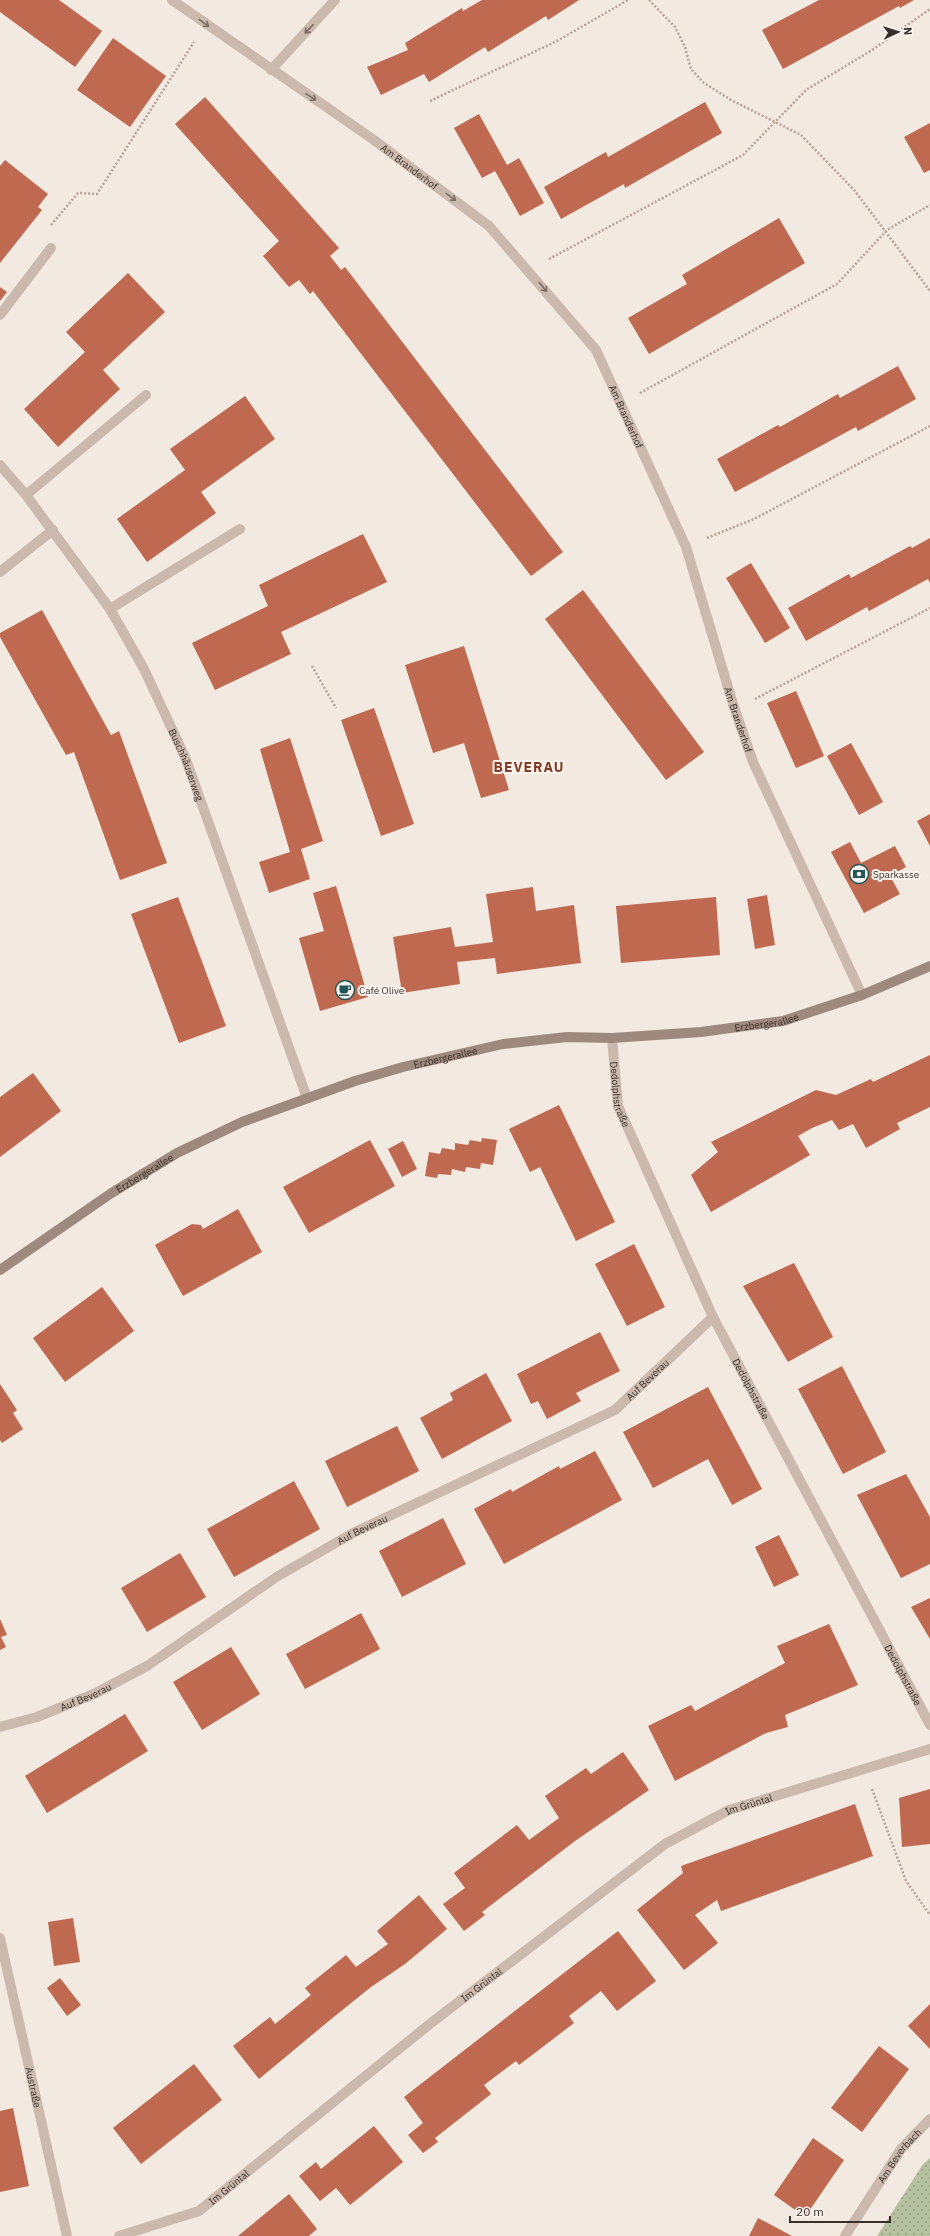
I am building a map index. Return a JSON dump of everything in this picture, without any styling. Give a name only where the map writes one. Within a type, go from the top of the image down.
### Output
[{"type":"street","name":"Am Branderhof","points":[[172,0],[374,140],[489,226],[529,270],[596,350],[686,547],[733,704],[754,762],[862,995]]},
{"type":"street","points":[[271,70],[335,0]]},
{"type":"street","points":[[0,315],[51,248]]},
{"type":"street","points":[[26,495],[146,395]]},
{"type":"street","name":"Buschhäuserweg","points":[[0,466],[26,495],[53,530],[110,609],[144,669],[185,757],[307,1098]]},
{"type":"street","points":[[110,609],[240,529]]},
{"type":"street","points":[[0,572],[53,530]]},
{"type":"street","name":"Erzbergerallee","points":[[0,1270],[110,1194],[177,1153],[242,1122],[307,1098],[403,1067],[503,1044],[568,1037],[612,1038],[701,1032],[783,1021],[862,995],[930,966]]},
{"type":"street","name":"Dedolphstraße","points":[[612,1038],[618,1106],[713,1317],[930,1725]]},
{"type":"street","name":"Auf Beverau","points":[[0,1727],[37,1717],[96,1693],[147,1666],[278,1576],[353,1533],[615,1410],[713,1317]]},
{"type":"street","name":"Im Grüntal","points":[[119,2236],[199,2211],[431,2023],[665,1844],[729,1810],[930,1749]]},
{"type":"street","name":"Austraße","points":[[0,1938],[67,2236]]},
{"type":"street","name":"Am Beverbach","points":[[845,2236],[901,2149],[930,2119]]},
{"type":"path","points":[[430,101],[557,41],[628,0]]},
{"type":"path","points":[[649,0],[675,27],[685,47],[690,69],[704,83],[731,100],[801,135],[829,161],[886,230],[930,291]]},
{"type":"path","points":[[570,248],[743,155],[777,122],[806,90],[872,50],[930,9]]},
{"type":"path","points":[[66,208],[78,193],[97,194],[206,24]]},
{"type":"path","points":[[658,384],[837,284],[886,230],[930,205]]},
{"type":"path","points":[[686,547],[754,519],[930,426]]},
{"type":"path","points":[[733,704],[752,700],[930,608]]},
{"type":"path","points":[[312,666],[336,708]]},
{"type":"path","points":[[864,1768],[906,1881],[930,1915]]},
{"type":"green space","points":[[930,2158],[930,2236],[877,2236],[923,2164]]},
{"type":"building","points":[[0,0],[59,0],[102,31],[75,67],[0,12]]},
{"type":"building","points":[[482,0],[579,0],[548,20],[546,16],[488,52],[485,47],[429,82],[424,74],[381,95],[367,67],[408,50],[405,43],[462,8],[463,11]]},
{"type":"building","points":[[819,0],[914,0],[900,8],[899,6],[783,69],[762,30]]},
{"type":"building","points":[[113,38],[166,76],[130,127],[77,90]]},
{"type":"building","points":[[205,97],[339,248],[330,256],[341,270],[345,267],[563,552],[531,576],[313,291],[310,294],[299,280],[289,287],[263,256],[279,241],[175,124]]},
{"type":"building","points":[[705,102],[722,133],[625,188],[624,184],[561,219],[544,187],[606,152],[608,157]]},
{"type":"building","points":[[479,114],[507,165],[519,158],[544,203],[520,216],[495,171],[482,178],[454,128]]},
{"type":"building","points":[[930,123],[930,170],[924,173],[904,137]]},
{"type":"building","points":[[5,160],[48,194],[38,207],[42,210],[0,263],[0,166]]},
{"type":"building","points":[[779,218],[805,263],[649,354],[628,318],[687,284],[682,275]]},
{"type":"building","points":[[128,273],[165,312],[103,370],[120,389],[58,447],[24,409],[85,352],[66,332]]},
{"type":"building","points":[[0,287],[7,292],[0,301]]},
{"type":"building","points":[[898,366],[916,399],[858,431],[856,427],[735,492],[717,459],[778,425],[780,427],[838,394],[840,398]]},
{"type":"building","points":[[245,396],[275,439],[201,492],[216,513],[147,562],[117,519],[185,470],[170,449]]},
{"type":"building","points":[[363,534],[387,582],[281,632],[291,654],[215,690],[192,643],[268,606],[259,585]]},
{"type":"building","points":[[930,538],[930,583],[928,579],[869,611],[867,607],[806,641],[788,608],[849,574],[851,578],[910,546],[912,548]]},
{"type":"building","points":[[751,563],[790,628],[765,643],[726,578]]},
{"type":"building","points":[[583,590],[704,752],[666,780],[545,619]]},
{"type":"building","points":[[42,610],[111,735],[119,731],[167,863],[120,880],[74,752],[66,755],[0,637],[0,633]]},
{"type":"building","points":[[464,646],[509,790],[481,798],[464,743],[433,753],[405,665]]},
{"type":"building","points":[[796,691],[824,756],[796,768],[767,703]]},
{"type":"building","points":[[374,708],[414,824],[381,836],[341,720]]},
{"type":"building","points":[[290,738],[323,841],[301,849],[310,879],[269,893],[259,862],[290,852],[260,749]]},
{"type":"building","points":[[851,743],[883,802],[859,815],[827,756]]},
{"type":"building","points":[[930,814],[930,846],[917,821]]},
{"type":"building","points":[[850,842],[861,863],[895,846],[906,867],[890,876],[900,894],[864,913],[831,852]]},
{"type":"building","points":[[336,886],[368,997],[320,1011],[299,938],[324,931],[313,893]]},
{"type":"building","points":[[533,887],[536,911],[574,905],[581,963],[497,974],[495,958],[457,962],[460,984],[402,993],[393,937],[451,927],[455,947],[493,942],[486,894]]},
{"type":"building","points":[[767,895],[775,945],[755,949],[747,899]]},
{"type":"building","points":[[178,897],[226,1026],[179,1043],[131,914]]},
{"type":"building","points":[[716,897],[720,955],[621,963],[616,906]]},
{"type":"building","points":[[930,1055],[930,1107],[897,1123],[900,1129],[866,1148],[853,1124],[839,1130],[832,1120],[812,1128],[798,1136],[810,1155],[711,1212],[691,1175],[718,1152],[711,1142],[816,1090],[836,1095],[871,1079],[873,1082]]},
{"type":"building","points":[[33,1073],[61,1111],[0,1157],[0,1097]]},
{"type":"building","points":[[559,1105],[615,1222],[576,1241],[540,1167],[530,1172],[509,1129]]},
{"type":"building","points":[[482,1138],[497,1140],[493,1165],[481,1163],[480,1169],[466,1167],[465,1172],[452,1169],[451,1175],[438,1174],[437,1178],[425,1176],[429,1152],[440,1154],[442,1148],[455,1150],[455,1143],[468,1145],[470,1140],[481,1142]]},
{"type":"building","points":[[370,1140],[395,1186],[309,1233],[283,1187]]},
{"type":"building","points":[[403,1141],[417,1169],[402,1177],[388,1149]]},
{"type":"building","points":[[238,1209],[262,1252],[183,1296],[155,1245],[192,1224],[201,1225],[203,1229]]},
{"type":"building","points":[[634,1244],[665,1307],[627,1326],[595,1264]]},
{"type":"building","points":[[794,1263],[833,1337],[788,1362],[743,1286]]},
{"type":"building","points":[[102,1287],[134,1331],[65,1382],[33,1338]]},
{"type":"building","points":[[600,1332],[620,1371],[576,1393],[581,1401],[547,1419],[538,1401],[531,1404],[517,1374]]},
{"type":"building","points":[[842,1366],[886,1452],[843,1474],[798,1389]]},
{"type":"building","points":[[486,1373],[512,1421],[442,1459],[420,1418],[453,1400],[450,1393]]},
{"type":"building","points":[[0,1384],[17,1410],[13,1413],[23,1429],[2,1443],[0,1440]]},
{"type":"building","points":[[708,1387],[762,1489],[732,1505],[708,1459],[653,1488],[623,1432]]},
{"type":"building","points":[[397,1426],[419,1471],[347,1507],[325,1461]]},
{"type":"building","points":[[595,1451],[622,1500],[504,1564],[474,1509],[511,1489],[512,1492],[559,1466],[560,1469]]},
{"type":"building","points":[[906,1474],[930,1517],[930,1564],[901,1578],[857,1495]]},
{"type":"building","points":[[294,1481],[320,1529],[234,1577],[207,1529]]},
{"type":"building","points":[[443,1518],[466,1564],[402,1597],[379,1551]]},
{"type":"building","points":[[779,1535],[799,1575],[774,1587],[755,1547]]},
{"type":"building","points":[[180,1553],[206,1597],[147,1632],[121,1588]]},
{"type":"building","points":[[930,1598],[930,1639],[911,1607]]},
{"type":"building","points":[[361,1613],[380,1649],[305,1689],[286,1654]]},
{"type":"building","points":[[0,1619],[7,1635],[1,1637],[6,1647],[0,1650]]},
{"type":"building","points":[[829,1624],[858,1685],[785,1715],[788,1727],[766,1733],[675,1781],[648,1726],[691,1705],[695,1711],[785,1663],[777,1646]]},
{"type":"building","points":[[231,1647],[260,1694],[202,1730],[173,1682]]},
{"type":"building","points":[[125,1714],[148,1751],[47,1813],[25,1776]]},
{"type":"building","points":[[623,1752],[649,1790],[575,1841],[482,1912],[485,1915],[464,1931],[443,1904],[465,1888],[454,1873],[517,1825],[529,1840],[559,1818],[545,1796],[586,1768],[591,1774]]},
{"type":"building","points":[[930,1789],[930,1844],[902,1847],[899,1798]]},
{"type":"building","points":[[855,1804],[873,1856],[721,1911],[717,1900],[695,1915],[718,1943],[684,1970],[637,1910],[683,1873],[681,1866]]},
{"type":"building","points":[[419,1895],[447,1929],[405,1964],[371,1987],[259,2079],[233,2046],[270,2017],[275,2024],[311,1995],[305,1988],[346,1955],[356,1967],[388,1944],[377,1931]]},
{"type":"building","points":[[73,1918],[80,1962],[54,1966],[48,1922]]},
{"type":"building","points":[[618,1931],[656,1981],[617,2011],[601,1991],[569,2016],[574,2023],[519,2065],[516,2061],[484,2085],[491,2094],[435,2138],[438,2142],[423,2153],[408,2135],[423,2123],[404,2097]]},
{"type":"building","points":[[60,1978],[81,2005],[67,2016],[47,1988]]},
{"type":"building","points":[[930,2004],[930,2049],[908,2026]]},
{"type":"building","points":[[879,2046],[909,2069],[862,2132],[831,2108]]},
{"type":"building","points":[[194,2064],[222,2100],[141,2164],[113,2128]]},
{"type":"building","points":[[13,2108],[29,2186],[0,2192],[0,2111]]},
{"type":"building","points":[[374,2126],[403,2162],[350,2205],[336,2188],[320,2201],[299,2176],[316,2162],[321,2169]]},
{"type":"building","points":[[813,2138],[844,2160],[805,2217],[774,2195]]},
{"type":"building","points":[[289,2194],[317,2229],[309,2236],[238,2236]]},
{"type":"building","points":[[758,2218],[792,2236],[749,2236]]},
{"type":"place","name":"Sparkasse","points":[[859,874]]},
{"type":"place","name":"Café Olive","points":[[345,990]]},
{"type":"district","name":"BEVERAU","points":[[529,767]]}]
